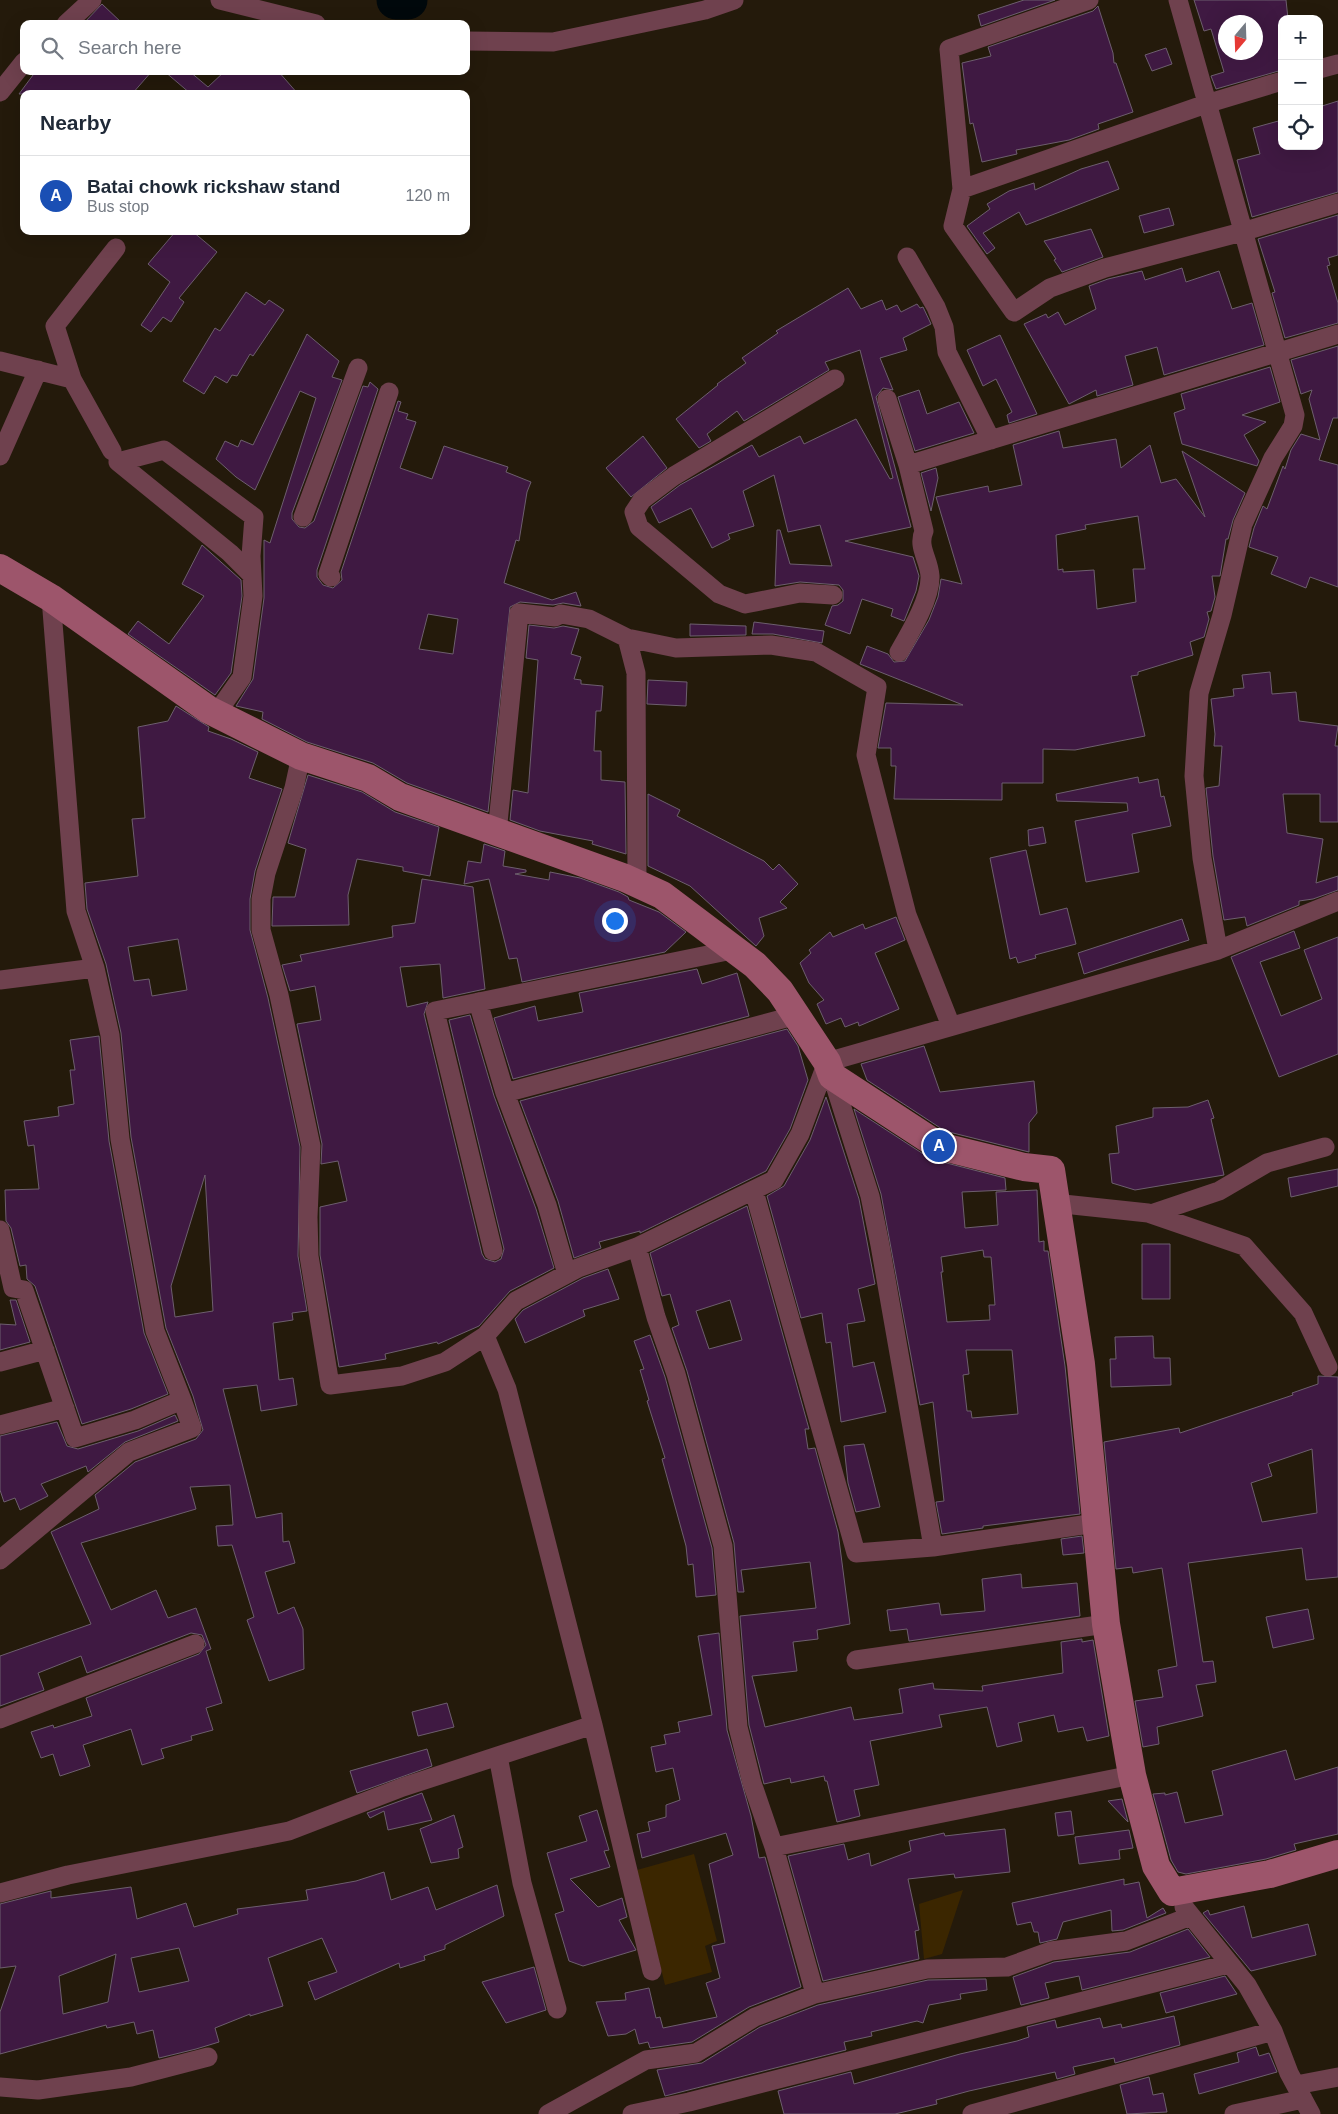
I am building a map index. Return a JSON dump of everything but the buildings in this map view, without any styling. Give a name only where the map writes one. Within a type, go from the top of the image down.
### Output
[{"type":"main road","points":[[0,568],[51,598],[216,714],[301,756],[368,778],[400,797],[637,883],[662,895],[732,950],[755,965],[780,991],[797,1015],[829,1069],[939,1146],[1024,1167],[1051,1170],[1054,1203],[1081,1364],[1106,1624],[1132,1775],[1156,1866],[1172,1892],[1270,1874],[1338,1854]]},
{"type":"street","points":[[70,20],[92,0]]},
{"type":"street","points":[[220,0],[300,20]]},
{"type":"street","points":[[470,41],[553,42],[705,10],[734,0]]},
{"type":"street","points":[[1089,0],[949,49],[962,189],[953,226],[1014,312],[1050,288],[1096,271],[1242,232],[1338,203]]},
{"type":"street","points":[[1178,0],[1295,415],[1293,426],[1273,458],[1243,524],[1217,634],[1199,693],[1194,776],[1202,858],[1218,950]]},
{"type":"street","points":[[1323,68],[1338,64]]},
{"type":"street","points":[[0,92],[20,67]]},
{"type":"street","points":[[962,189],[1206,104],[1278,82]]},
{"type":"street","points":[[112,451],[72,379],[55,326],[116,248]]},
{"type":"street","points":[[907,257],[936,307],[944,327],[947,352],[991,440]]},
{"type":"street","points":[[908,465],[1338,334]]},
{"type":"street","points":[[0,361],[72,379]]},
{"type":"street","points":[[303,517],[358,368]]},
{"type":"street","points":[[0,456],[38,370]]},
{"type":"street","points":[[833,595],[800,593],[745,604],[719,594],[639,528],[634,512],[642,500],[674,476],[835,380]]},
{"type":"street","points":[[331,577],[328,574],[389,392]]},
{"type":"street","points":[[887,398],[908,465],[924,530],[920,539],[930,577],[927,596],[898,652]]},
{"type":"street","points":[[216,714],[242,677],[253,596],[254,517],[164,450],[118,462],[230,553],[252,575]]},
{"type":"street","points":[[0,1560],[129,1452],[192,1428],[155,1331],[120,1139],[110,1035],[95,968],[76,911],[51,598]]},
{"type":"street","points":[[497,833],[519,613],[555,617],[561,614],[589,619],[627,638],[676,648],[771,645],[816,652],[877,687],[866,756],[907,916],[951,1026]]},
{"type":"street","points":[[627,638],[636,673],[637,883]]},
{"type":"street","points":[[301,756],[294,788],[266,873],[261,899],[261,930],[279,995],[311,1146],[308,1217],[309,1256],[330,1385],[402,1376],[445,1362],[485,1336],[516,1301],[567,1274],[637,1247],[774,1180],[800,1134],[829,1069],[951,1026],[1218,950],[1338,902]]},
{"type":"street","points":[[493,1251],[434,1011],[732,950]]},
{"type":"street","points":[[0,980],[95,968]]},
{"type":"street","points":[[478,1002],[505,1093],[547,1205],[567,1274]]},
{"type":"street","points":[[505,1093],[797,1015]]},
{"type":"street","points":[[829,1069],[870,1196],[932,1547]]},
{"type":"street","points":[[1151,1214],[1219,1191],[1267,1163],[1325,1147]]},
{"type":"street","points":[[754,1191],[856,1553],[932,1547],[1096,1524]]},
{"type":"street","points":[[1054,1203],[1151,1214],[1244,1246],[1303,1313],[1328,1368]]},
{"type":"street","points":[[0,1230],[13,1288],[24,1290]]},
{"type":"street","points":[[637,1247],[656,1317],[676,1374],[723,1546],[738,1727],[752,1783],[774,1847],[815,1994]]},
{"type":"street","points":[[24,1290],[75,1438],[135,1420],[182,1400]]},
{"type":"street","points":[[0,1296],[24,1290]]},
{"type":"street","points":[[485,1336],[507,1389],[593,1725],[652,1971]]},
{"type":"street","points":[[0,1362],[45,1350]]},
{"type":"street","points":[[0,1425],[65,1408]]},
{"type":"street","points":[[856,1660],[1106,1624]]},
{"type":"street","points":[[0,1719],[195,1644]]},
{"type":"street","points":[[0,1893],[86,1871],[288,1831],[396,1790],[593,1725]]},
{"type":"street","points":[[498,1756],[522,1883],[557,2010]]},
{"type":"street","points":[[774,1847],[1132,1775]]},
{"type":"street","points":[[1172,1892],[1228,1964],[1247,1985],[1273,2031],[1303,2099]]},
{"type":"street","points":[[548,2114],[646,2060],[696,2053],[755,2017],[815,1994],[927,1969],[1007,1967],[1051,1951],[1126,1941],[1191,1916]]},
{"type":"street","points":[[632,2114],[689,2102],[1228,1964]]},
{"type":"street","points":[[972,2114],[1273,2031]]},
{"type":"street","points":[[0,2087],[38,2090],[132,2077],[208,2058]]},
{"type":"street","points":[[1234,2114],[1303,2099],[1338,2078]]},
{"type":"shaded area","points":[[694,1854],[717,1941],[705,1946],[712,1972],[665,1985],[637,1870]]},
{"type":"shaded area","points":[[963,1890],[942,1954],[924,1959],[919,1904]]},
{"type":"waterway","points":[[396,0],[408,0]]},
{"type":"place","name":"Batai chowk rickshaw stand","points":[[939,1146]]}]
